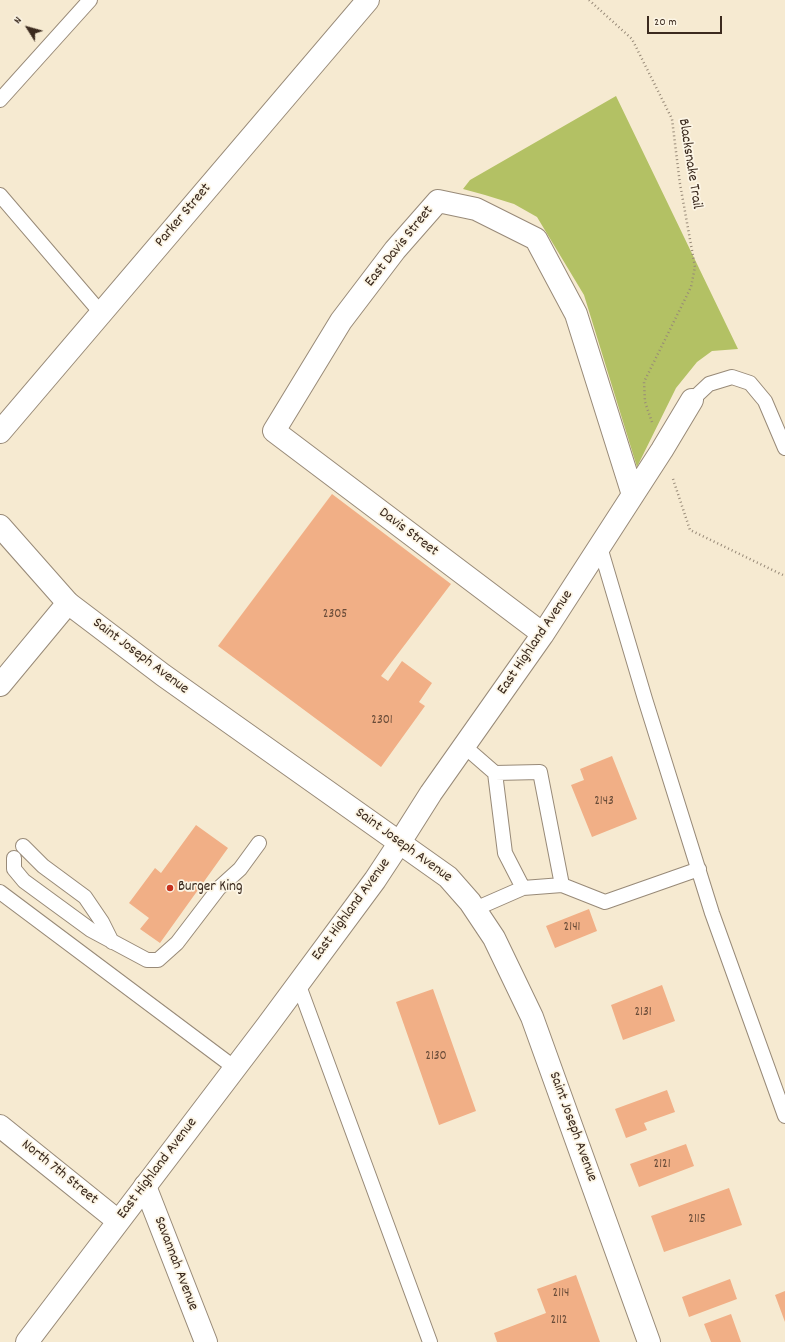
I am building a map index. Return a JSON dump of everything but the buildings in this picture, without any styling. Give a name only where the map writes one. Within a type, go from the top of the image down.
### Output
[{"type":"street","name":"Parker Street","points":[[0,432],[368,0]]},
{"type":"street","name":"East Davis Street","points":[[274,431],[341,321],[395,250],[438,202],[476,209],[536,239],[576,314],[633,495]]},
{"type":"street","name":"East Highland Avenue","points":[[27,1342],[235,1068],[375,880],[431,794],[543,634],[662,450],[692,400]]},
{"type":"street","name":"Davis Street","points":[[274,431],[543,634]]},
{"type":"street","name":"Saint Joseph Avenue","points":[[0,526],[68,603],[169,679],[448,877],[475,909],[494,938],[532,1017],[649,1342]]},
{"type":"street","points":[[0,685],[68,603]]},
{"type":"street","name":"North 7th Street","points":[[0,1126],[118,1221]]},
{"type":"street","name":"Savannah Avenue","points":[[145,1186],[206,1342]]},
{"type":"lane","points":[[0,100],[90,0]]},
{"type":"lane","points":[[0,195],[101,313]]},
{"type":"lane","points":[[692,400],[709,384],[732,377],[750,384],[764,401],[785,448]]},
{"type":"lane","points":[[600,547],[645,699],[712,913],[785,1116]]},
{"type":"lane","points":[[464,746],[495,773],[505,853],[523,888]]},
{"type":"lane","points":[[495,773],[540,772],[562,885]]},
{"type":"lane","points":[[14,858],[14,869],[24,881],[90,930],[147,960],[158,960],[177,943],[219,888],[240,869],[259,843]]},
{"type":"lane","points":[[23,846],[43,866],[85,897],[102,922],[112,942]]},
{"type":"lane","points":[[475,909],[523,888],[562,885],[605,902],[699,869]]},
{"type":"lane","points":[[0,892],[235,1068]]},
{"type":"lane","points":[[298,983],[430,1342]]},
{"type":"path","name":"Blacksnake Trail","points":[[589,0],[632,39],[672,119],[680,184],[694,267],[691,287]]},
{"type":"green space","points":[[616,96],[738,349],[712,351],[697,362],[676,388],[637,467],[584,295],[537,217],[514,204],[463,189],[470,180]]},
{"type":"place","name":"Burger King","points":[[170,888]]}]
